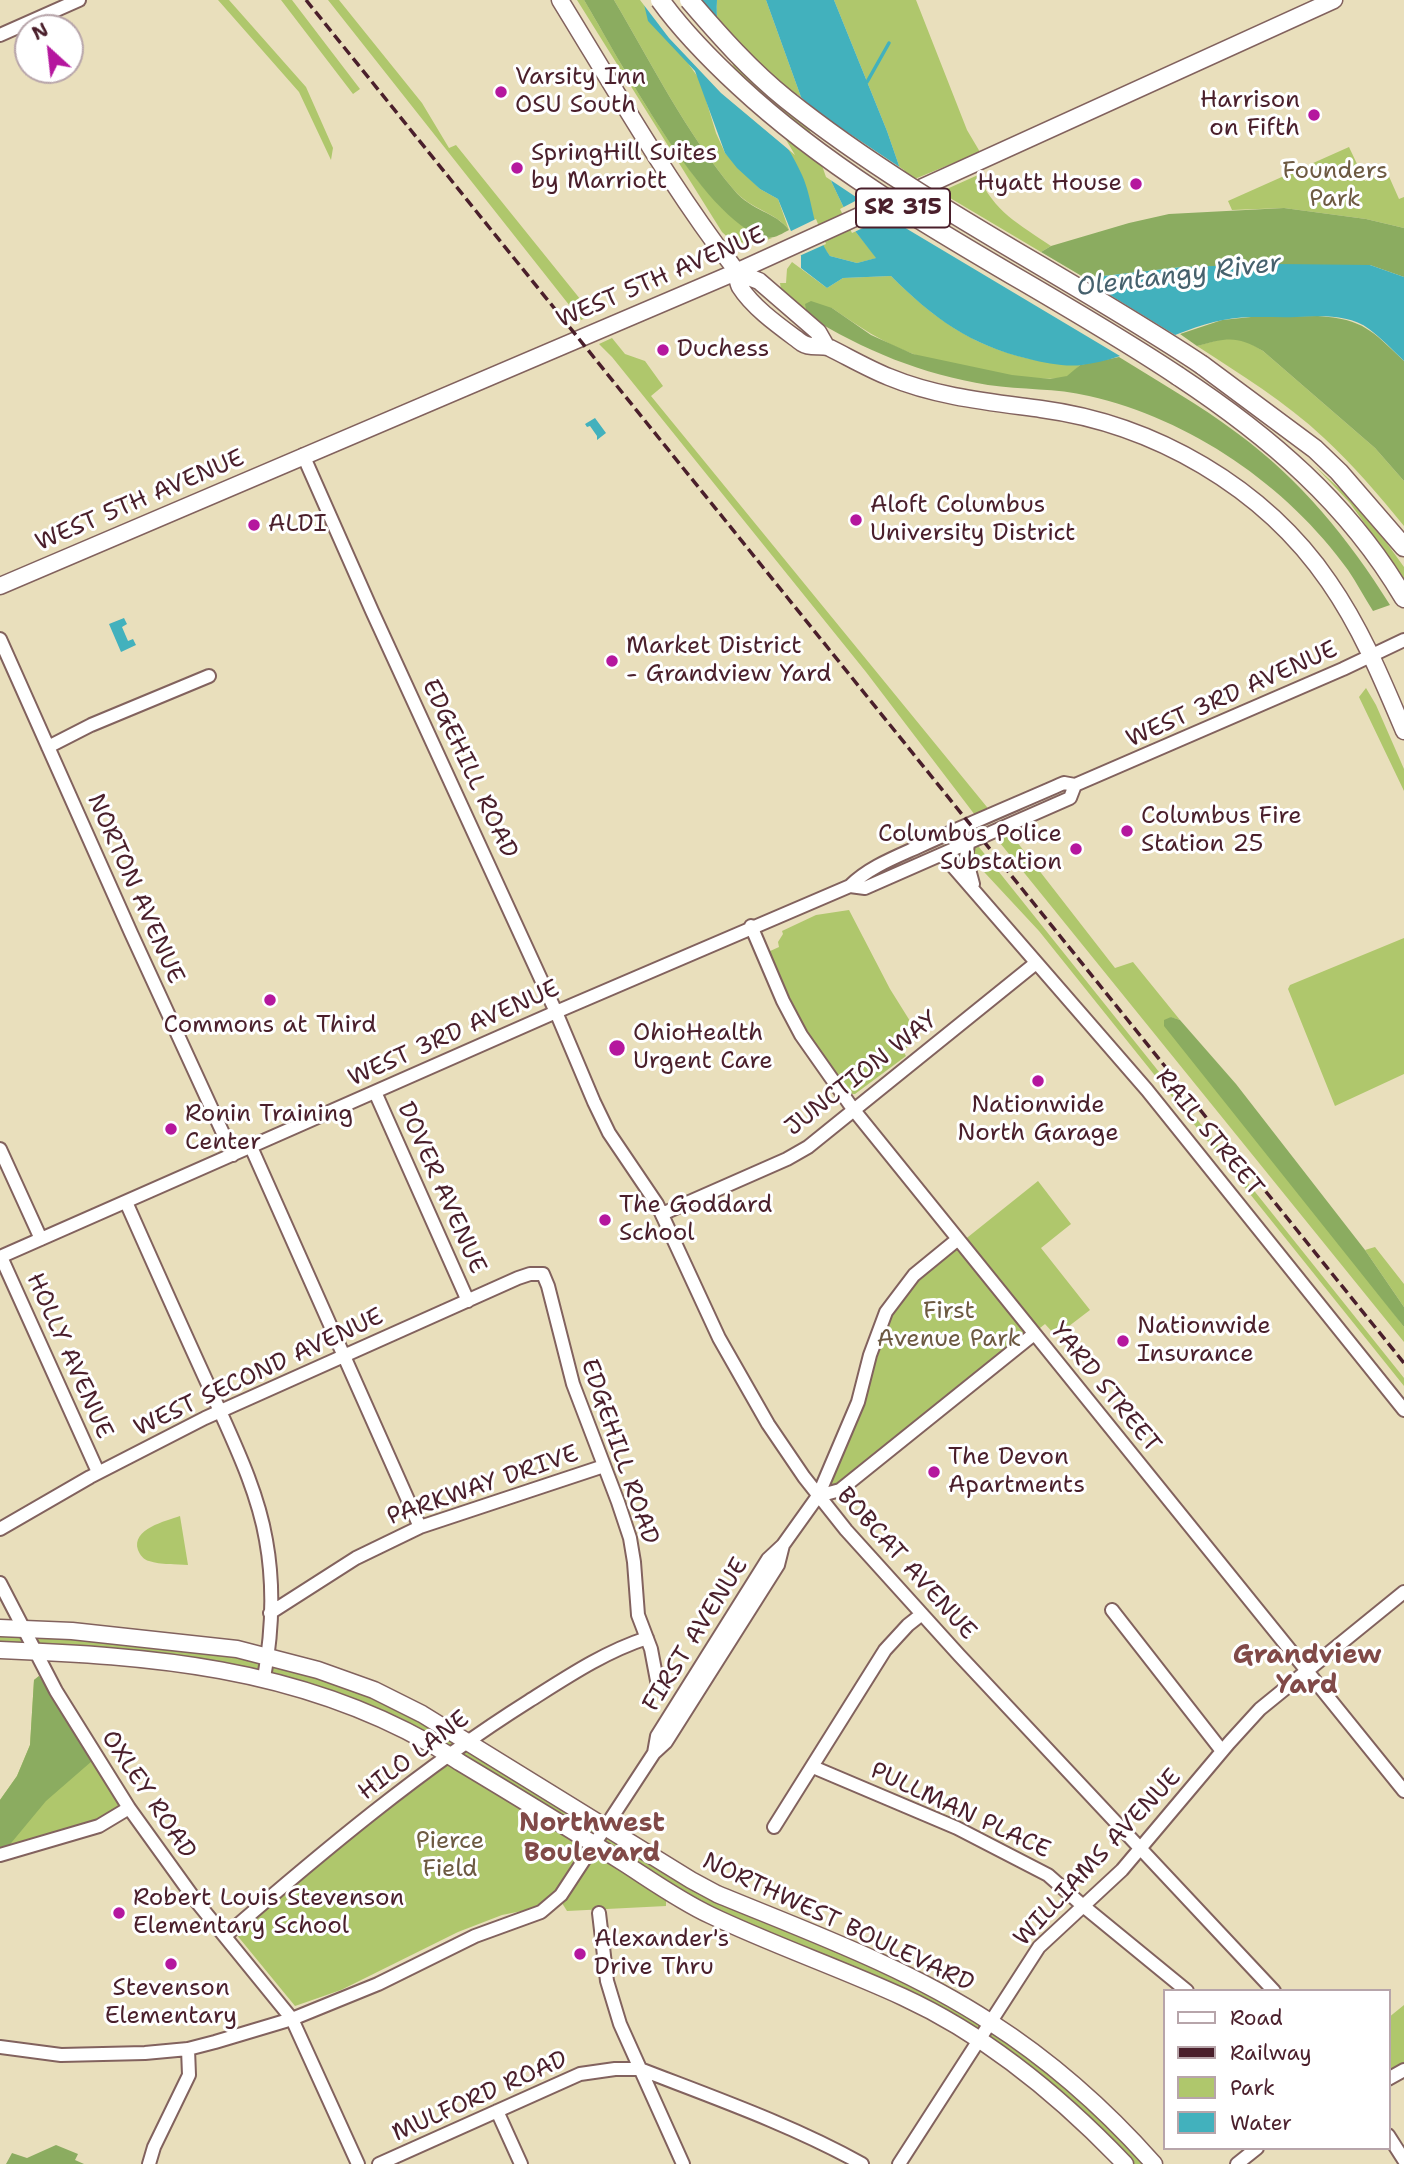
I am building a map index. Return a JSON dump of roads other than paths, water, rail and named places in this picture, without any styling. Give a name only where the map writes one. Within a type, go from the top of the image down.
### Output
[{"type":"highway","name":"SR 315","points":[[660,0],[713,62],[770,115],[857,180],[1120,338],[1275,446],[1315,483],[1356,530],[1401,593]]},
{"type":"highway","name":"SR 315","points":[[689,0],[730,46],[785,98],[870,161],[1132,319],[1202,365],[1315,449],[1348,481],[1404,547]]},
{"type":"main road","points":[[560,0],[688,206],[736,272],[739,286],[771,318],[806,346],[826,346],[889,377],[925,389],[987,403],[1083,416],[1134,432],[1188,457],[1231,483],[1270,513],[1293,536],[1330,583],[1372,655],[1404,731]]},
{"type":"main road","name":"WEST 5TH AVENUE","points":[[0,586],[736,272],[1334,0]]},
{"type":"main road","name":"NORTHWEST BOULEVARD","points":[[0,1628],[158,1639],[237,1649],[318,1670],[374,1690],[468,1740],[704,1887],[918,1980],[991,2022],[1096,2104],[1154,2164]]},
{"type":"main road","name":"NORTHWEST BOULEVARD","points":[[0,1650],[82,1653],[188,1664],[264,1678],[371,1714],[432,1744],[709,1915],[906,1998],[980,2040],[1026,2072],[1068,2108],[1125,2164]]},
{"type":"street","points":[[0,35],[73,1]]},
{"type":"street","name":"EDGEHILL ROAD","points":[[303,456],[556,1012],[594,1102]]},
{"type":"street","name":"NORTON AVENUE","points":[[0,639],[233,1154]]},
{"type":"street","name":"WEST 3RD AVENUE","points":[[1,1257],[751,926],[850,886],[860,876],[895,858],[1064,783],[1075,785],[1404,640]]},
{"type":"street","points":[[48,747],[91,725],[209,676]]},
{"type":"street","name":"WEST 3RD AVENUE","points":[[850,886],[866,888],[968,844],[1070,798],[1075,785]]},
{"type":"street","points":[[943,855],[943,844],[948,838],[1015,809],[1028,799]]},
{"type":"street","name":"RAIL STREET","points":[[968,844],[966,858],[974,888]]},
{"type":"street","name":"RAIL STREET","points":[[943,855],[1147,1090],[1404,1410]]},
{"type":"street","name":"YARD STREET","points":[[751,926],[783,1001],[801,1035],[853,1109],[1404,1791]]},
{"type":"street","name":"JUNCTION WAY","points":[[662,1214],[787,1159],[808,1147],[1036,963]]},
{"type":"street","name":"DOVER AVENUE","points":[[375,1092],[468,1301]]},
{"type":"street","name":"BOBCAT AVENUE","points":[[594,1102],[609,1133],[642,1178],[662,1214],[741,1381],[791,1460],[818,1496],[922,1614],[1272,1989]]},
{"type":"street","points":[[251,1147],[421,1527]]},
{"type":"street","name":"HOLLY AVENUE","points":[[0,1149],[41,1239]]},
{"type":"street","points":[[126,1202],[220,1411],[262,1522],[267,1542],[270,1614],[264,1678]]},
{"type":"street","name":"FIRST AVENUE","points":[[0,2047],[61,2055],[188,2049],[292,2019],[378,1984],[475,1936],[541,1912],[561,1895],[654,1753],[657,1735],[768,1559],[783,1545],[818,1496],[858,1402],[870,1355],[886,1312],[914,1275],[958,1239]]},
{"type":"street","name":"HOLLY AVENUE","points":[[1,1257],[98,1472]]},
{"type":"street","name":"EDGEHILL ROAD","points":[[543,1274],[573,1384],[630,1538],[635,1562],[638,1615],[647,1638],[659,1686]]},
{"type":"street","name":"WEST SECOND AVENUE","points":[[0,1529],[98,1472],[220,1411],[518,1278],[543,1274]]},
{"type":"street","points":[[818,1496],[840,1490],[1034,1334]]},
{"type":"street","name":"PARKWAY DRIVE","points":[[270,1614],[356,1558],[421,1527],[604,1466]]},
{"type":"street","name":"OXLEY ROAD","points":[[0,1583],[87,1743],[129,1808],[174,1871],[292,2019],[358,2164]]},
{"type":"street","name":"WILLIAMS AVENUE","points":[[899,2164],[1039,1947],[1122,1870],[1222,1751],[1272,1697],[1404,1592]]},
{"type":"street","points":[[1112,1610],[1222,1751]]},
{"type":"street","points":[[774,1827],[886,1650],[908,1625],[922,1614]]},
{"type":"street","name":"HILO LANE","points":[[225,1936],[332,1844],[468,1740],[573,1674],[626,1645],[647,1638]]},
{"type":"street","name":"PULLMAN PLACE","points":[[813,1767],[957,1828],[1048,1875],[1185,1989]]},
{"type":"street","points":[[0,1855],[99,1826],[129,1808]]},
{"type":"street","points":[[598,1913],[607,1981],[620,2024],[683,2164]]},
{"type":"street","points":[[149,2164],[154,2147],[189,2075],[188,2049]]},
{"type":"street","points":[[640,2069],[790,2128],[862,2164]]},
{"type":"street","name":"MULFORD ROAD","points":[[379,2164],[580,2074],[640,2069]]},
{"type":"street","points":[[497,2111],[521,2164]]},
{"type":"street","points":[[1390,2138],[1404,2160]]},
{"type":"street","points":[[1237,2164],[1254,2150]]},
{"type":"water","name":"Olentangy River","points":[[643,0],[717,0],[718,27],[725,51],[748,93],[791,153],[806,185],[816,227],[830,256],[857,263],[876,258],[855,231],[832,183],[766,0],[834,0],[905,183],[919,208],[1033,284],[1182,267],[1370,265],[1404,277],[1404,361],[1361,324],[1343,318],[1315,316],[1232,318],[1187,330],[1100,362],[1055,364],[1008,353],[970,338],[922,305],[891,276],[843,278],[827,288],[801,268],[801,256],[778,199],[760,189],[725,153],[695,71],[648,21]]},
{"type":"water","points":[[595,418],[606,433],[597,440],[590,426],[585,424]]},
{"type":"water","points":[[124,618],[127,624],[122,627],[128,641],[133,639],[136,645],[121,652],[109,624]]},
{"type":"waterway","points":[[867,82],[889,43]]},
{"type":"railway","points":[[306,0],[1404,1363]]},
{"type":"place","name":"Varsity Inn OSU South","points":[[501,92]]},
{"type":"place","name":"Harrison on Fifth","points":[[1314,115]]},
{"type":"place","name":"SpringHill Suites by Marriott","points":[[517,168]]},
{"type":"place","name":"Hyatt House","points":[[1136,184]]},
{"type":"place","name":"Duchess","points":[[663,350]]},
{"type":"place","name":"Aloft Columbus University District","points":[[856,520]]},
{"type":"place","name":"ALDI","points":[[254,525]]},
{"type":"place","name":"Market District - Grandview Yard","points":[[612,661]]},
{"type":"place","name":"Columbus Fire Station 25","points":[[1127,831]]},
{"type":"place","name":"Columbus Police Substation","points":[[1076,849]]},
{"type":"place","name":"Commons at Third","points":[[270,1000]]},
{"type":"place","name":"OhioHealth Urgent Care","points":[[617,1048]]},
{"type":"place","name":"Nationwide North Garage","points":[[1038,1081]]},
{"type":"place","name":"Ronin Training Center","points":[[171,1129]]},
{"type":"place","name":"The Goddard School","points":[[605,1220]]},
{"type":"place","name":"Nationwide Insurance","points":[[1123,1341]]},
{"type":"place","name":"The Devon Apartments","points":[[934,1472]]},
{"type":"place","name":"Robert Louis Stevenson Elementary School","points":[[119,1913]]},
{"type":"place","name":"Alexander's Drive Thru","points":[[580,1954]]},
{"type":"place","name":"Stevenson Elementary","points":[[171,1964]]},
{"type":"district","name":"Grandview Yard","points":[[1307,1671]]},
{"type":"district","name":"Northwest Boulevard","points":[[592,1839]]},
{"type":"park label","name":"Founders Park","points":[[1335,186]]},
{"type":"park label","name":"First Avenue Park","points":[[949,1326]]},
{"type":"park label","name":"Pierce Field","points":[[450,1856]]}]
